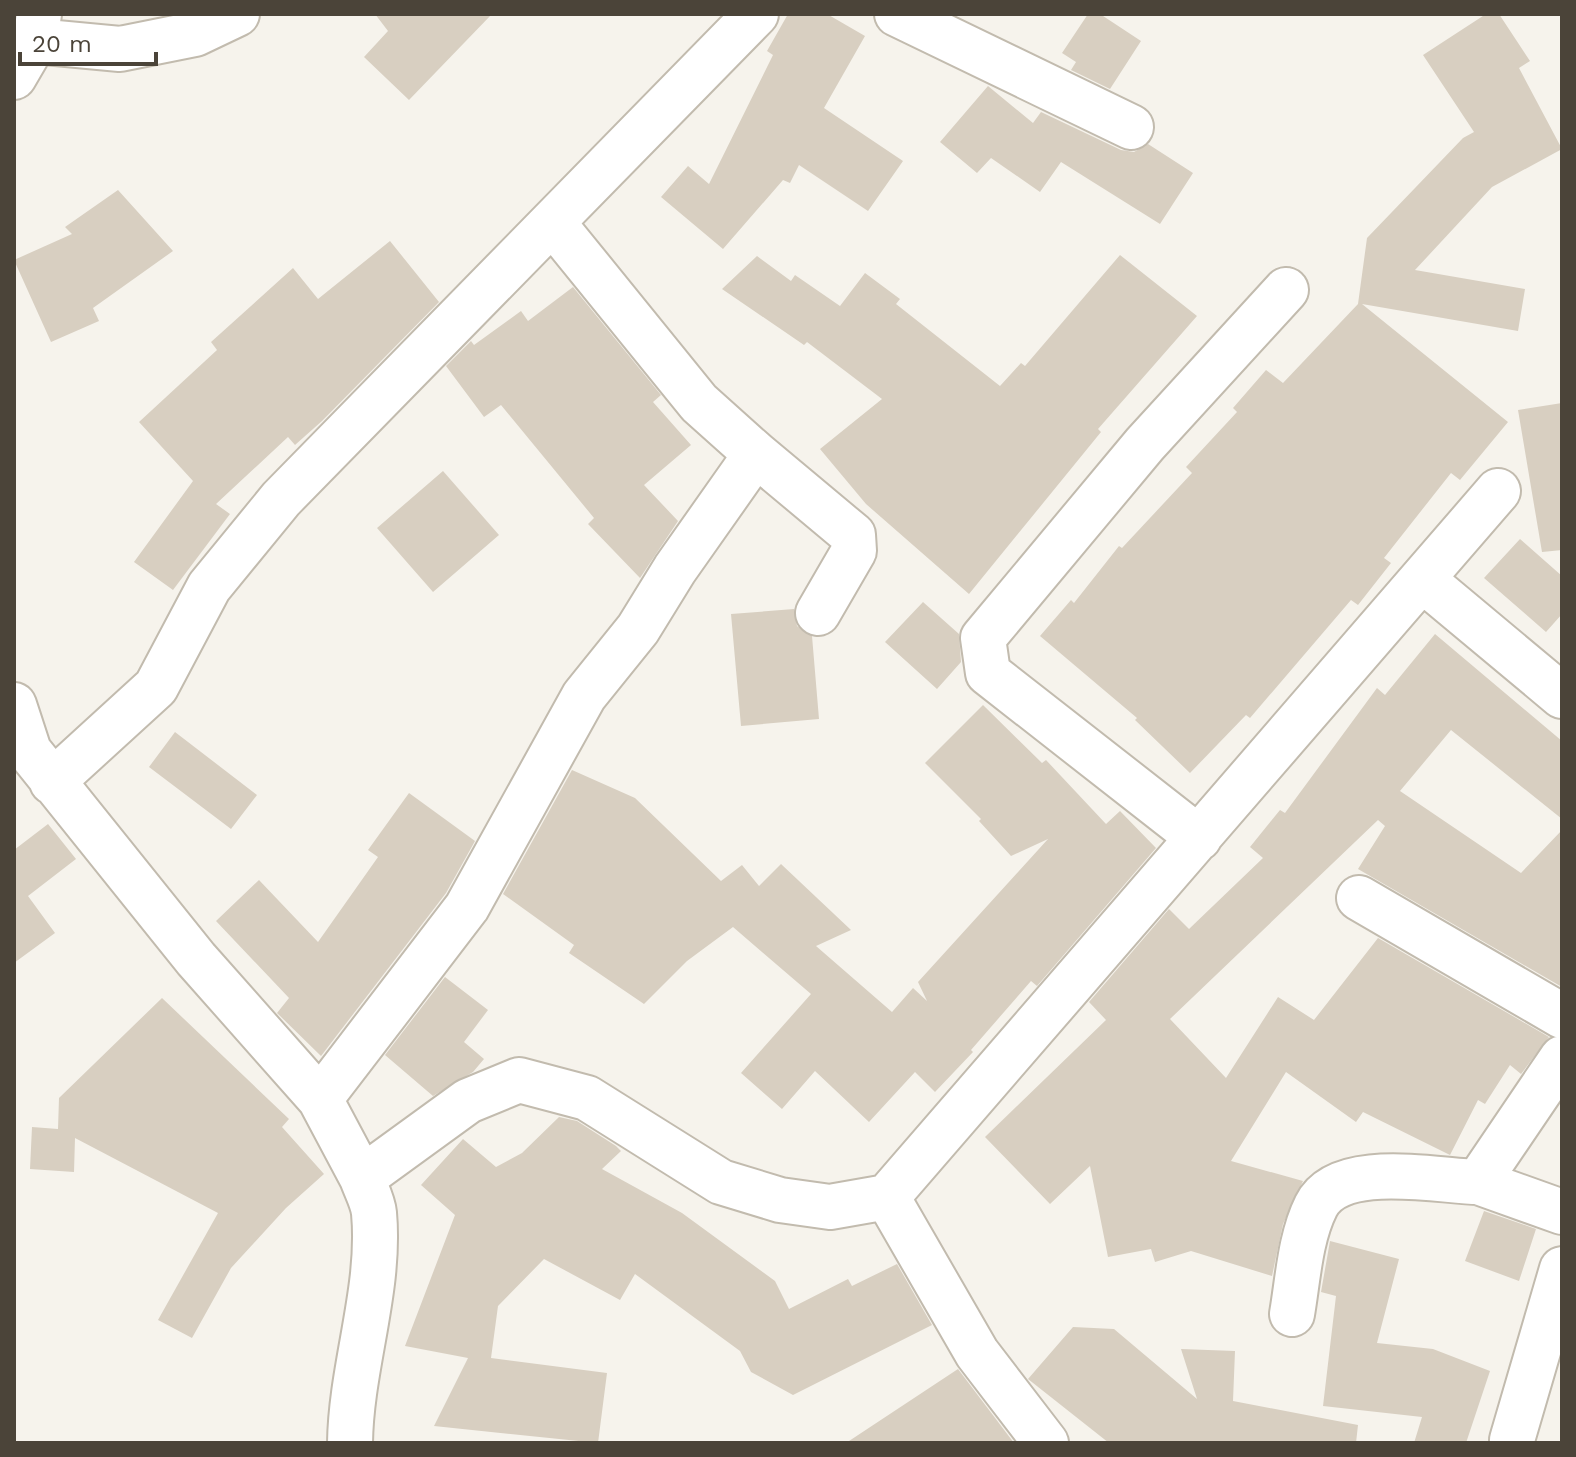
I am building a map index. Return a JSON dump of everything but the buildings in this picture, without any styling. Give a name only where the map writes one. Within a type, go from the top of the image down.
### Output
[{"type":"street","points":[[30,44],[120,49],[195,34],[237,14]]},
{"type":"street","points":[[52,782],[156,687],[209,587],[281,499],[756,14]]},
{"type":"street","points":[[897,14],[1131,127]]},
{"type":"street","points":[[553,223],[699,403],[853,535],[854,551],[818,613]]},
{"type":"street","points":[[1199,838],[988,673],[983,638],[1145,444],[1286,290]]},
{"type":"street","points":[[320,1099],[467,907],[584,696],[638,629],[675,569],[756,454]]},
{"type":"street","points":[[362,1178],[468,1101],[519,1080],[587,1098],[721,1182],[765,1196],[830,1207],[887,1197],[1498,491]]},
{"type":"street","points":[[1423,580],[1562,696]]},
{"type":"street","points":[[14,705],[29,751],[196,959],[320,1099],[362,1178],[374,1210],[374,1260],[350,1413],[350,1443]]},
{"type":"street","points":[[1359,898],[1562,1016]]},
{"type":"street","points":[[1478,1182],[1562,1058]]},
{"type":"street","points":[[1292,1314],[1305,1238],[1317,1203],[1339,1185],[1367,1175],[1478,1182],[1562,1212]]},
{"type":"street","points":[[887,1197],[977,1353],[1046,1443]]},
{"type":"street","points":[[1512,1440],[1562,1269]]}]
